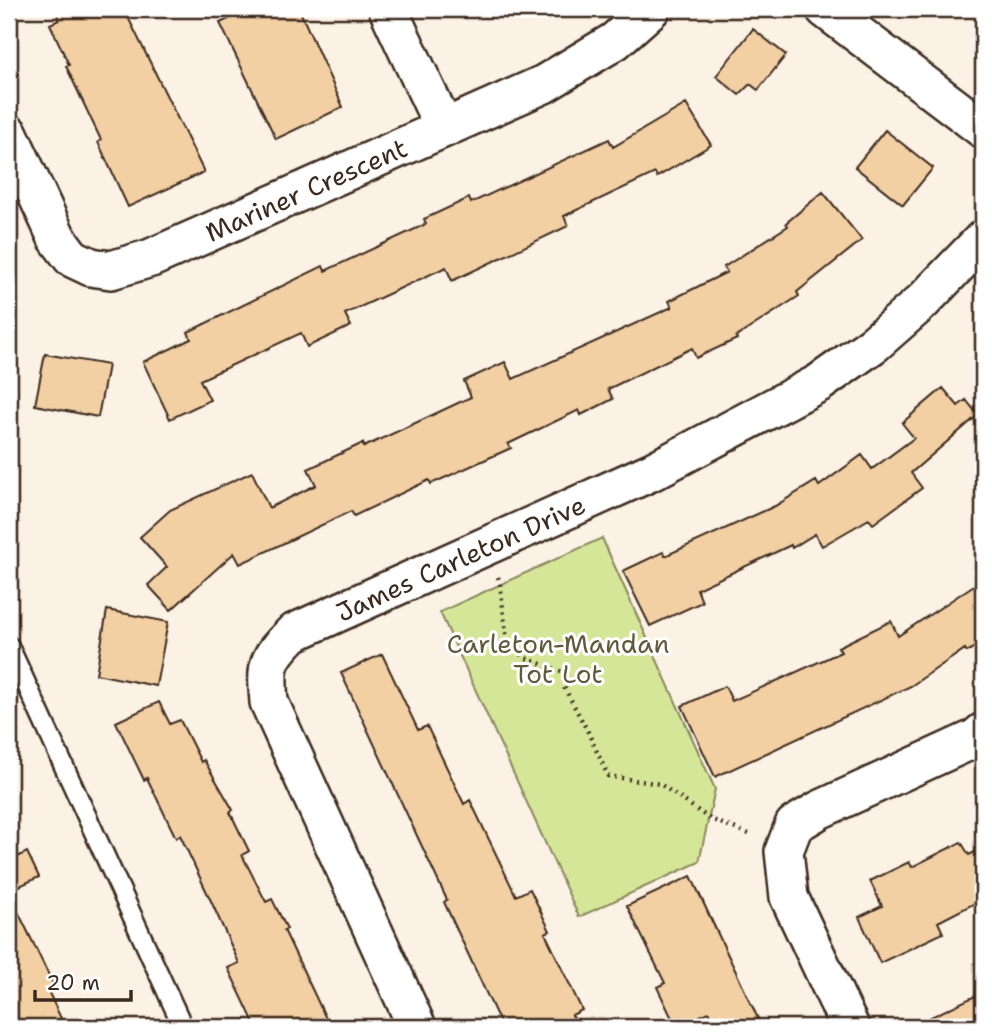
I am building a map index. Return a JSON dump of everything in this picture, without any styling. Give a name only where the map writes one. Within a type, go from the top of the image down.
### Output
[{"type":"street","points":[[388,9],[444,128]]},
{"type":"street","name":"Mariner Crescent","points":[[9,134],[57,238],[72,258],[91,267],[111,270],[151,258],[544,85],[615,41],[651,9]]},
{"type":"street","points":[[825,9],[983,129]]},
{"type":"street","name":"James Carleton Drive","points":[[417,1027],[269,702],[266,669],[277,649],[293,633],[651,472],[819,383],[884,335],[983,239]]},
{"type":"street","points":[[850,1027],[789,897],[784,851],[794,825],[819,810],[983,733]]},
{"type":"lane","points":[[9,646],[183,1027]]},
{"type":"path","points":[[497,575],[507,641],[523,657],[565,673],[564,687],[608,776],[660,784],[710,820],[749,834]]},
{"type":"green space","name":"Carleton-Mandan Tot Lot","points":[[602,538],[715,789],[699,862],[579,917],[440,612]]},
{"type":"building","points":[[55,9],[124,9],[204,172],[128,207],[98,142],[101,140],[66,66],[69,65],[50,24],[59,20]]},
{"type":"building","points":[[250,9],[299,9],[343,107],[276,139],[220,23]]},
{"type":"building","points":[[753,29],[786,55],[758,90],[750,84],[739,95],[716,76]]},
{"type":"building","points":[[686,104],[711,145],[657,177],[655,173],[564,216],[568,226],[452,281],[446,267],[345,314],[351,326],[307,347],[301,333],[200,380],[210,400],[170,419],[143,362],[191,339],[188,332],[323,266],[325,271],[426,224],[424,219],[469,198],[471,203],[609,139],[613,147]]},
{"type":"building","points":[[885,130],[933,168],[903,205],[855,167]]},
{"type":"building","points":[[823,192],[862,240],[797,292],[799,296],[736,337],[737,339],[696,358],[692,348],[608,389],[613,399],[581,415],[579,410],[508,444],[511,448],[431,484],[429,480],[354,516],[351,511],[240,564],[234,553],[171,610],[148,585],[167,567],[140,537],[170,510],[252,472],[269,508],[316,485],[308,469],[363,443],[364,447],[471,397],[464,381],[505,362],[513,379],[672,307],[669,301],[727,272],[724,267],[788,226],[786,223]]},
{"type":"building","points":[[45,354],[108,365],[98,417],[35,405]]},
{"type":"building","points":[[943,388],[958,406],[966,400],[978,415],[911,473],[922,488],[873,524],[869,519],[822,546],[815,534],[792,548],[791,545],[697,589],[702,602],[650,626],[623,571],[663,552],[665,556],[775,506],[816,481],[819,486],[862,455],[872,469],[914,438],[902,423]]},
{"type":"building","points":[[983,579],[983,641],[967,652],[965,649],[911,686],[715,777],[682,706],[725,686],[732,701],[841,652],[838,647],[891,621],[898,636]]},
{"type":"building","points":[[107,610],[168,622],[156,686],[96,674]]},
{"type":"building","points":[[382,654],[418,730],[427,726],[464,804],[470,800],[516,896],[530,889],[550,931],[545,933],[582,1010],[572,1015],[578,1027],[502,1027],[444,902],[447,900],[341,673]]},
{"type":"building","points":[[159,702],[170,724],[180,720],[201,762],[204,760],[233,810],[230,812],[249,851],[242,855],[266,902],[272,899],[330,1027],[256,1027],[228,968],[239,963],[211,901],[180,835],[176,838],[116,722]]},
{"type":"building","points":[[961,842],[969,855],[983,848],[983,899],[938,922],[943,933],[880,963],[859,917],[882,906],[870,881],[909,862],[912,867]]},
{"type":"building","points":[[27,852],[39,877],[9,891],[9,861]]},
{"type":"building","points":[[691,876],[762,1027],[716,1027],[709,1012],[676,1027],[657,987],[665,983],[627,906]]},
{"type":"building","points":[[9,893],[56,990],[49,993],[65,1027],[9,1027]]},
{"type":"building","points":[[975,996],[983,1013],[983,1027],[910,1027]]}]
